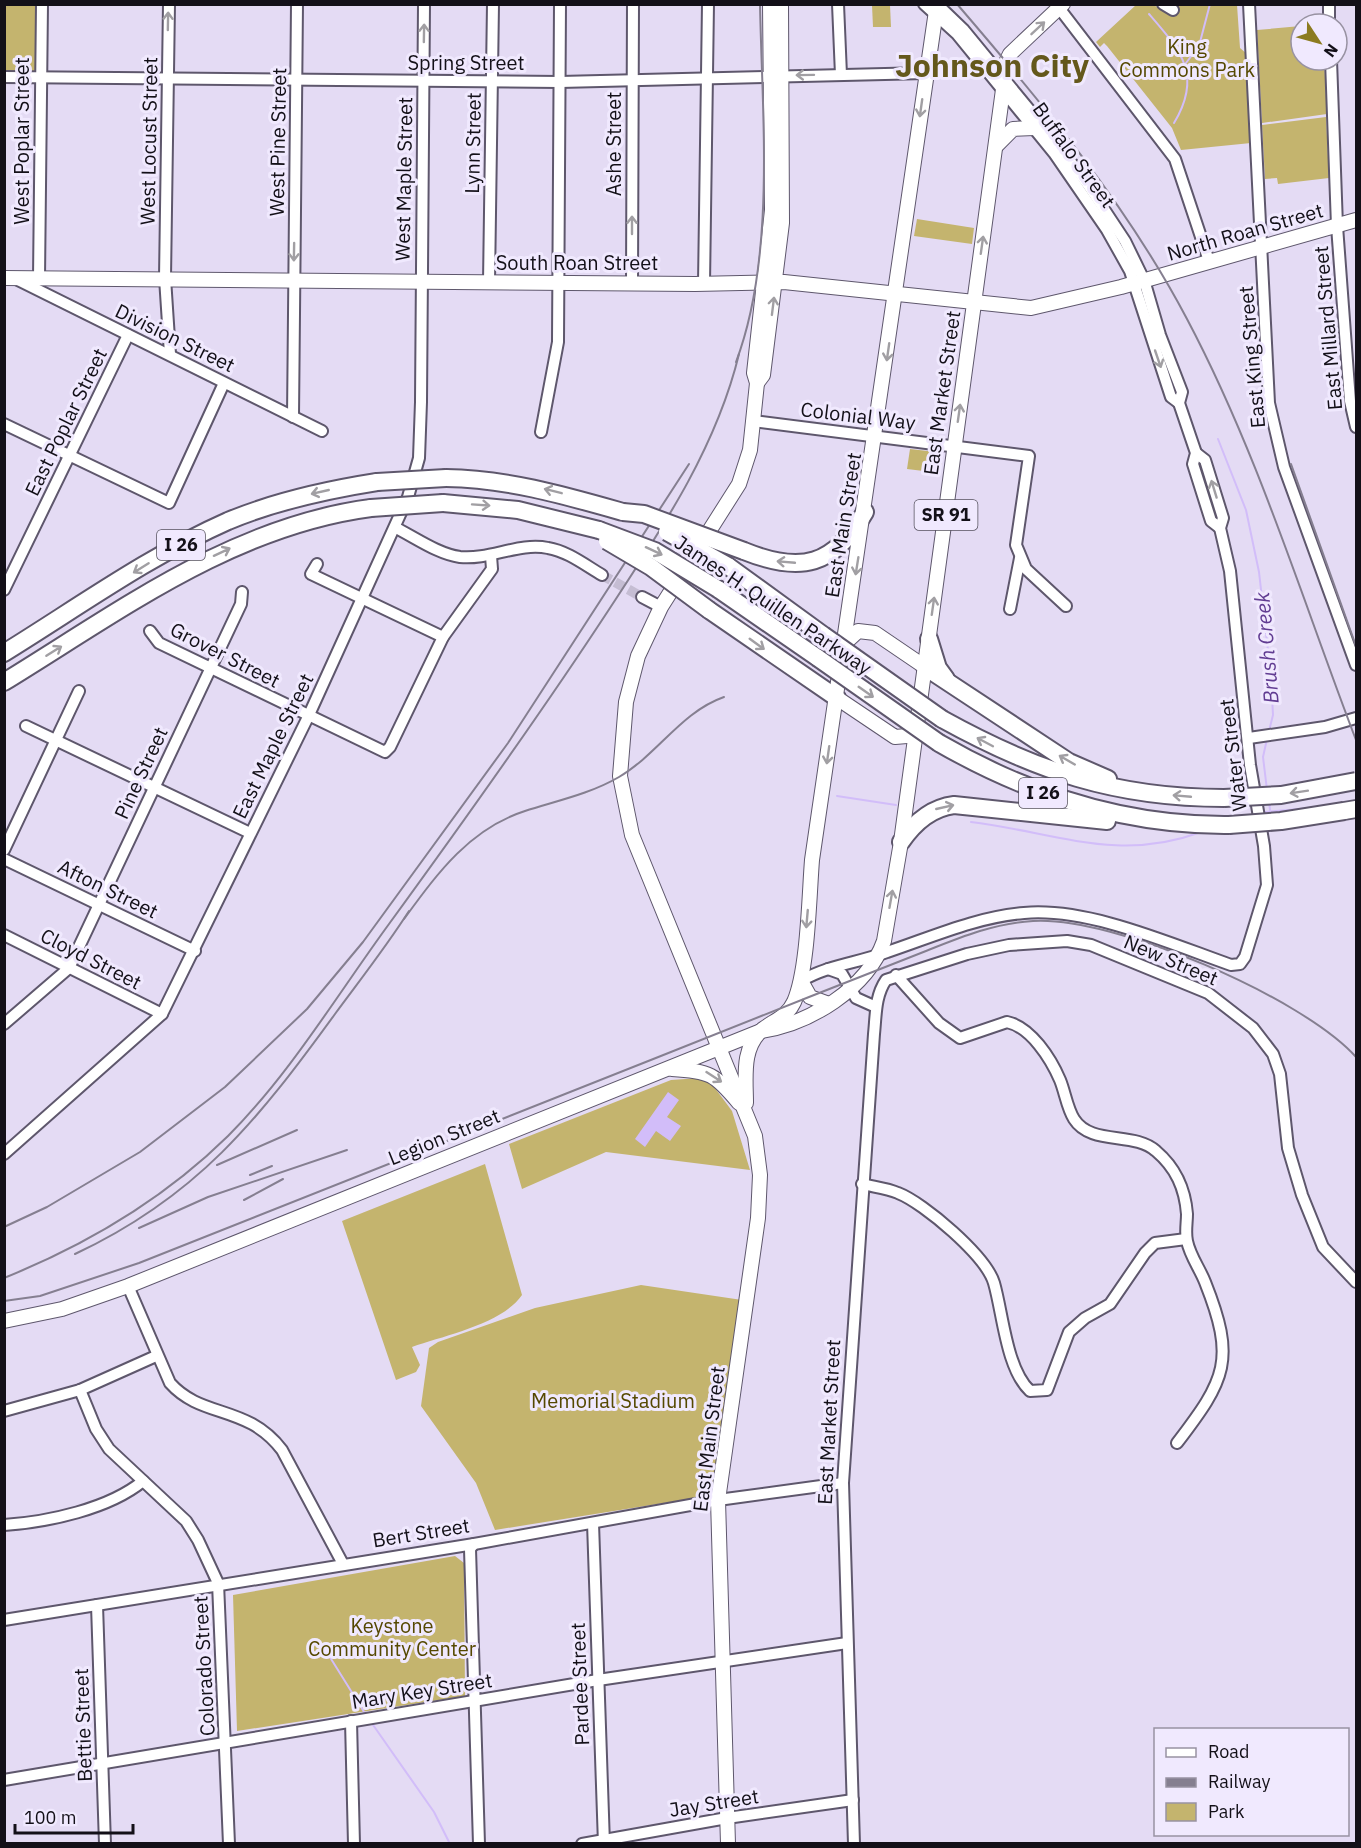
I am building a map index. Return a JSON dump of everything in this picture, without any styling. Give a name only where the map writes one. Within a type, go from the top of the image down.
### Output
[{"type":"highway","name":"James H. Quillen Parkway","points":[[4,653],[155,559],[228,521],[294,498],[377,482],[446,478],[496,481],[527,486],[616,510],[674,535],[728,567],[942,718],[998,749],[1056,773],[1115,789],[1189,797],[1224,798],[1281,795],[1356,781]]},
{"type":"highway","name":"I 26","points":[[4,682],[163,583],[223,552],[289,526],[371,508],[443,503],[497,507],[568,521],[600,534]]},
{"type":"highway","points":[[616,510],[644,514],[744,551],[786,563],[810,561],[830,553],[846,542],[865,512]]},
{"type":"highway","points":[[600,534],[651,567],[837,698]]},
{"type":"highway","name":"James H. Quillen Parkway","points":[[600,534],[655,551],[718,589],[939,743],[994,773],[1041,793],[1095,810],[1154,822],[1228,825],[1281,821],[1356,808]]},
{"type":"highway","points":[[929,639],[938,668],[949,682]]},
{"type":"highway","points":[[925,667],[1069,762],[1140,791]]},
{"type":"highway","points":[[901,842],[924,816],[934,810],[954,805],[1134,824],[1154,822]]},
{"type":"main road","points":[[770,4],[776,76]]},
{"type":"main road","points":[[776,76],[781,4]]},
{"type":"main road","name":"SR 91","points":[[1004,85],[1010,54],[1059,6]]},
{"type":"main road","name":"East Main Street","points":[[761,1031],[786,1015],[794,1003],[801,981],[812,860],[876,437],[933,8]]},
{"type":"main road","name":"East Main Street","points":[[728,1844],[718,1500],[758,1218],[760,1175],[758,1149],[746,1111],[632,835],[621,784],[626,702],[642,644],[661,607],[737,489],[748,456],[758,383],[763,375],[770,282],[783,208],[776,76]]},
{"type":"main road","name":"East Market Street","points":[[879,956],[901,842],[918,727],[1004,85]]},
{"type":"main road","points":[[995,147],[1013,129],[1034,128]]},
{"type":"main road","name":"North Roan Street","points":[[1138,282],[1356,220]]},
{"type":"main road","name":"South Roan Street","points":[[9,278],[632,284],[770,282],[1031,308],[1138,282]]},
{"type":"main road","points":[[845,643],[858,631],[871,631],[925,667]]},
{"type":"main road","points":[[837,698],[895,736],[907,736],[918,727]]},
{"type":"main road","name":"Legion Street","points":[[4,1321],[62,1309],[128,1286],[761,1031],[782,1028],[850,991],[879,956]]},
{"type":"main road","points":[[801,981],[810,997],[829,1004]]},
{"type":"main road","points":[[746,1111],[746,1058],[761,1031]]},
{"type":"main road","points":[[668,1069],[696,1070],[713,1075],[746,1111]]},
{"type":"street","name":"West Poplar Street","points":[[39,278],[42,4]]},
{"type":"street","name":"West Locust Street","points":[[169,4],[165,278],[170,354]]},
{"type":"street","name":"West Pine Street","points":[[293,417],[297,4]]},
{"type":"street","name":"West Maple Street","points":[[421,281],[424,4]]},
{"type":"street","name":"Lynn Street","points":[[489,282],[493,4]]},
{"type":"street","points":[[541,432],[558,342],[560,4]]},
{"type":"street","name":"Ashe Street","points":[[632,284],[633,4]]},
{"type":"street","points":[[704,284],[708,4]]},
{"type":"street","points":[[838,4],[841,75]]},
{"type":"street","name":"East King Street","points":[[1248,4],[1269,403],[1284,467],[1356,664]]},
{"type":"street","points":[[1059,6],[1175,159],[1209,261]]},
{"type":"street","name":"Buffalo Street","points":[[933,8],[1004,85],[1088,185],[1120,232],[1138,282]]},
{"type":"street","name":"East Millard Street","points":[[1331,72],[1337,226],[1350,401],[1356,427]]},
{"type":"street","name":"Spring Street","points":[[4,77],[560,82],[926,74]]},
{"type":"street","name":"Buffalo Street","points":[[1004,85],[1088,199],[1138,282]]},
{"type":"street","name":"Division Street","points":[[9,278],[170,354],[322,431]]},
{"type":"street","name":"East Maple Street","points":[[4,1154],[162,1014],[195,951],[308,717],[396,528],[419,458],[421,281]]},
{"type":"street","name":"Water Street","points":[[879,956],[986,918],[1026,912],[1064,915],[1114,925],[1231,965],[1240,964],[1245,957],[1267,885],[1253,737],[1230,571],[1220,528],[1223,518],[1205,460],[1196,453],[1179,403],[1182,392],[1138,282]]},
{"type":"street","name":"East Poplar Street","points":[[4,590],[8,573],[70,456],[128,335]]},
{"type":"street","points":[[4,424],[169,503],[224,383]]},
{"type":"street","name":"Colonial Way","points":[[753,421],[1029,456],[1016,535],[1020,558]]},
{"type":"street","points":[[396,528],[458,556],[491,556],[526,548],[547,548],[566,554],[602,575]]},
{"type":"street","points":[[316,564],[311,574],[443,637],[492,569],[491,556]]},
{"type":"street","points":[[1020,558],[1026,569],[1066,606]]},
{"type":"street","points":[[1010,609],[1020,558]]},
{"type":"street","name":"Pine Street","points":[[69,968],[241,604],[242,592]]},
{"type":"street","points":[[642,597],[661,607]]},
{"type":"street","name":"Grover Street","points":[[150,631],[159,643],[308,717],[385,752],[390,747],[443,637]]},
{"type":"street","points":[[4,850],[79,691]]},
{"type":"street","points":[[1253,737],[1325,728],[1356,718]]},
{"type":"street","points":[[26,726],[250,833]]},
{"type":"street","name":"Afton Street","points":[[4,859],[195,951]]},
{"type":"street","name":"Cloyd Street","points":[[4,935],[162,1014]]},
{"type":"street","name":"New Street","points":[[896,975],[1009,945],[1067,941],[1091,945],[1208,993],[1253,1028],[1273,1054],[1280,1074],[1288,1148],[1302,1195],[1323,1247],[1356,1282]]},
{"type":"street","points":[[801,981],[828,969],[879,956]]},
{"type":"street","points":[[4,1024],[69,968]]},
{"type":"street","points":[[828,969],[842,974],[848,980],[850,991],[856,998],[877,1005],[880,989],[886,981],[896,975],[939,1023],[960,1038],[1007,1022],[1014,1023],[1045,1053],[1059,1079],[1074,1120],[1092,1133],[1137,1140],[1156,1150],[1182,1180],[1187,1215],[1186,1239],[1219,1319],[1224,1352],[1220,1379],[1177,1443]]},
{"type":"street","name":"East Market Street","points":[[854,1844],[843,1483],[862,1184],[877,1005]]},
{"type":"street","points":[[862,1184],[898,1192],[912,1200],[943,1224],[983,1264],[993,1280],[1012,1357],[1022,1384],[1030,1391],[1047,1390],[1069,1332],[1085,1318],[1110,1304],[1145,1253],[1155,1243],[1186,1239]]},
{"type":"street","points":[[128,1286],[156,1356],[170,1383],[181,1396],[249,1420],[272,1437],[288,1461],[343,1564]]},
{"type":"street","points":[[4,1411],[80,1390],[156,1356]]},
{"type":"street","name":"Colorado Street","points":[[80,1390],[96,1430],[110,1449],[186,1521],[198,1540],[218,1583],[230,1844]]},
{"type":"street","points":[[4,1525],[49,1520],[70,1514],[131,1491],[143,1481]]},
{"type":"street","name":"Bert Street","points":[[4,1620],[218,1583],[474,1544],[718,1500],[843,1483]]},
{"type":"street","name":"Pardee Street","points":[[592,1523],[604,1842]]},
{"type":"street","points":[[474,1544],[470,1549],[479,1844]]},
{"type":"street","name":"Bettie Street","points":[[97,1605],[105,1844]]},
{"type":"street","name":"Mary Key Street","points":[[4,1780],[598,1680],[847,1643]]},
{"type":"street","points":[[351,1721],[354,1844]]},
{"type":"street","name":"Jay Street","points":[[582,1844],[604,1842],[727,1818],[853,1800]]},
{"type":"green space","points":[[4,5],[38,5],[37,73],[5,71]]},
{"type":"green space","points":[[872,5],[890,5],[891,27],[873,27]]},
{"type":"green space","name":"King Commons Park","points":[[1136,5],[1152,5],[1161,8],[1167,5],[1237,5],[1240,48],[1247,54],[1251,143],[1181,150],[1172,128],[1107,46],[1104,43],[1100,47],[1096,42]]},
{"type":"green space","points":[[1289,27],[1289,72],[1325,72],[1327,114],[1262,123],[1257,30]]},
{"type":"green space","points":[[1326,117],[1329,178],[1278,184],[1277,178],[1265,179],[1262,125]]},
{"type":"green space","points":[[917,219],[974,228],[972,244],[914,236]]},
{"type":"green space","points":[[910,449],[936,452],[942,460],[940,473],[907,469]]},
{"type":"green space","points":[[700,1078],[709,1080],[732,1111],[750,1170],[606,1152],[522,1189],[509,1144],[671,1080]]},
{"type":"green space","points":[[485,1164],[522,1295],[501,1314],[487,1321],[412,1347],[420,1365],[416,1372],[396,1380],[342,1221]]},
{"type":"green space","name":"Memorial Stadium","points":[[641,1285],[742,1300],[714,1495],[495,1530],[476,1483],[421,1406],[429,1348],[438,1342],[535,1308]]},
{"type":"green space","name":"Keystone Community Center","points":[[455,1556],[464,1563],[465,1696],[237,1731],[233,1595]]},
{"type":"shaded area","points":[[668,1092],[679,1100],[667,1117],[681,1126],[670,1141],[656,1131],[645,1147],[635,1139]]},
{"type":"waterway","name":"Brush Creek","points":[[1186,63],[1199,46],[1210,4]]},
{"type":"waterway","name":"Brush Creek","points":[[1149,14],[1179,52],[1187,77],[1187,91],[1183,106],[1174,123]]},
{"type":"waterway","name":"Brush Creek","points":[[1218,439],[1246,510],[1259,572],[1271,677],[1273,715],[1269,731]]},
{"type":"waterway","name":"Brush Creek","points":[[1267,739],[1263,757],[1267,790]]},
{"type":"waterway","points":[[837,796],[896,805]]},
{"type":"waterway","name":"Brush Creek","points":[[1269,801],[1270,810]]},
{"type":"waterway","name":"Brush Creek","points":[[1265,812],[1323,807]]},
{"type":"waterway","points":[[971,822],[1058,838],[1114,845],[1142,845],[1171,841],[1201,832]]},
{"type":"waterway","points":[[328,1654],[366,1715]]},
{"type":"waterway","points":[[371,1722],[434,1812],[450,1844]]},
{"type":"tunnel","points":[[602,575],[642,597]]},
{"type":"railway","points":[[736,362],[749,321],[762,232],[764,139],[760,4]]},
{"type":"railway","points":[[957,4],[1051,117],[1110,194],[1163,276],[1187,319],[1236,421],[1278,527],[1356,740]]},
{"type":"railway","points":[[4,1278],[65,1251],[94,1235],[178,1180],[228,1136],[272,1087],[500,769],[582,651],[648,550],[701,456],[729,389],[739,354]]},
{"type":"railway","points":[[4,1227],[47,1207],[140,1152],[225,1087],[307,1009],[363,942],[508,743],[689,464]]},
{"type":"railway","points":[[1291,464],[1356,646]]},
{"type":"railway","points":[[404,919],[442,870],[471,841],[487,829],[525,811],[585,793],[619,777],[633,768],[695,713],[724,697]]},
{"type":"railway","points":[[75,1254],[118,1232],[156,1207],[191,1181],[222,1152],[251,1121],[307,1052],[409,911]]},
{"type":"railway","points":[[4,1301],[40,1296],[139,1263],[939,946],[978,932],[1019,922],[1068,923],[1110,932],[1157,946],[1205,965],[1251,986],[1294,1010],[1330,1034],[1356,1057]]},
{"type":"railway","points":[[217,1165],[297,1130]]},
{"type":"railway","points":[[139,1228],[208,1197],[347,1150]]},
{"type":"railway","points":[[250,1175],[272,1166]]},
{"type":"railway","points":[[244,1200],[283,1179]]},
{"type":"district","name":"Johnson City","points":[[992,66]]}]
